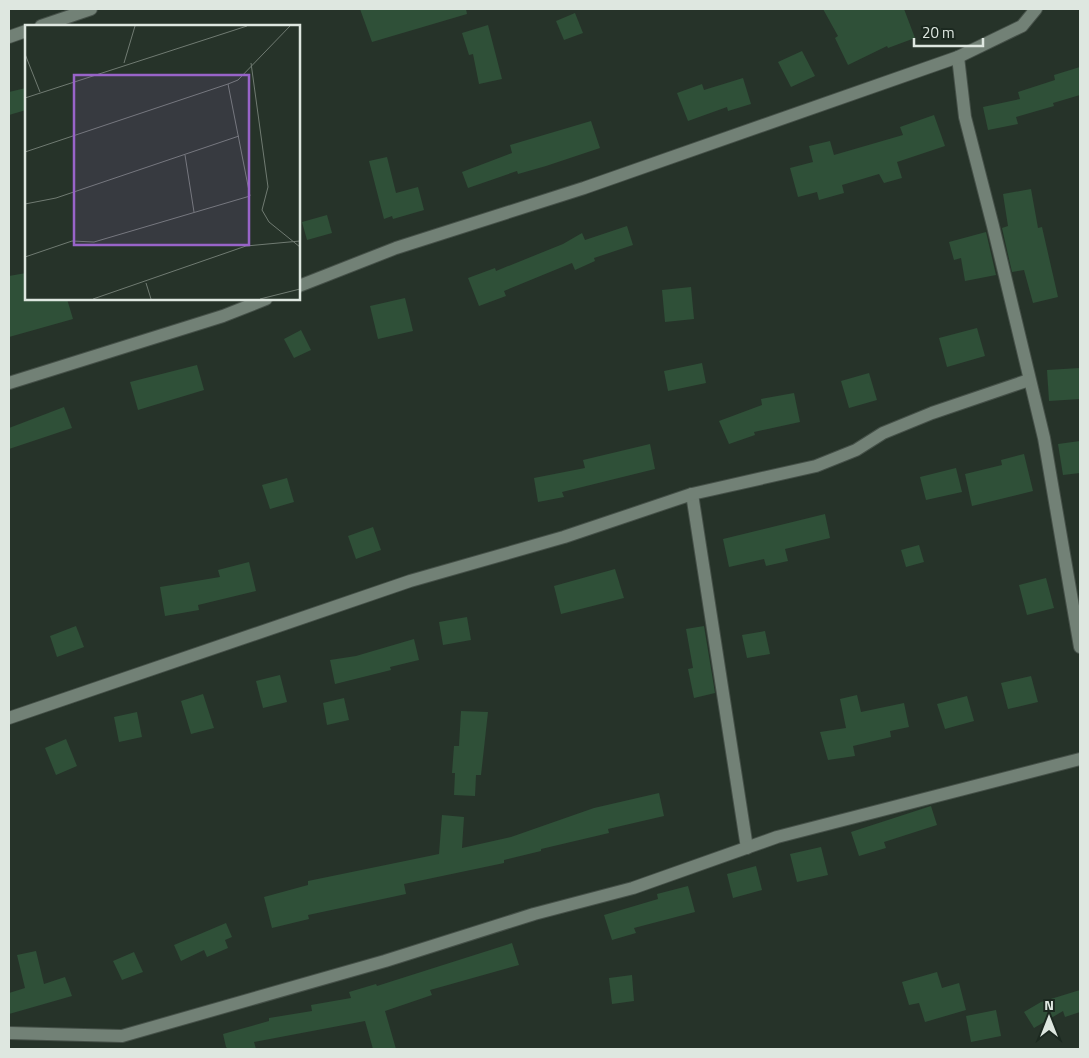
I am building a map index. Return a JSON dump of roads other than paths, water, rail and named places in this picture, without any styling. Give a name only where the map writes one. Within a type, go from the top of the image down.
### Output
[{"type":"street","points":[[44,25],[91,9]]},
{"type":"street","points":[[300,286],[396,248],[584,188],[958,57],[1022,26],[1036,9]]},
{"type":"street","points":[[9,38],[25,31]]},
{"type":"street","points":[[958,57],[965,117],[994,226],[1044,438],[1080,647]]},
{"type":"street","points":[[9,383],[223,316],[263,300]]},
{"type":"street","points":[[9,718],[410,581],[564,537],[692,494],[816,466],[856,450],[883,433],[932,413],[1029,380]]},
{"type":"street","points":[[692,494],[746,848]]},
{"type":"street","points":[[9,1033],[122,1036],[385,961],[534,914],[633,888],[777,837],[1080,759]]}]
